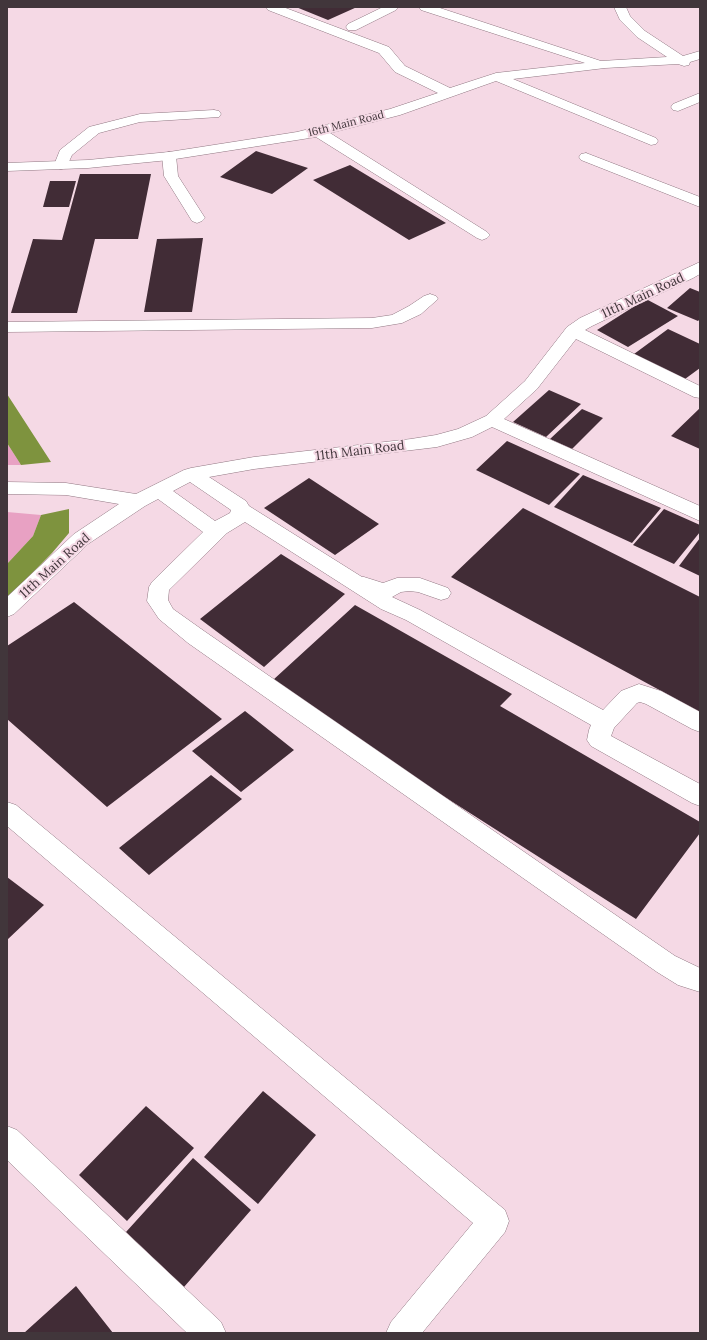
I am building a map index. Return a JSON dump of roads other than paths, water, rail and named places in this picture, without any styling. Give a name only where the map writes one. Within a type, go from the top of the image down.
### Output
[{"type":"street","points":[[272,7],[384,50],[400,69],[449,93]]},
{"type":"street","points":[[352,27],[392,7]]},
{"type":"street","points":[[425,7],[605,64]]},
{"type":"street","points":[[620,7],[624,17],[641,34],[681,60],[700,69]]},
{"type":"street","name":"16th Main Road","points":[[7,167],[61,165],[169,156],[318,132],[395,112],[496,77],[605,64],[681,60],[700,55]]},
{"type":"street","points":[[496,77],[651,141]]},
{"type":"street","points":[[678,107],[700,97]]},
{"type":"street","points":[[61,165],[65,152],[94,130],[140,118],[214,114]]},
{"type":"street","points":[[318,132],[482,235]]},
{"type":"street","points":[[169,156],[171,176],[197,218]]},
{"type":"street","points":[[586,157],[700,202]]},
{"type":"street","name":"11th Main Road","points":[[7,609],[81,539],[138,501],[191,474],[254,463],[437,441],[465,433],[492,420],[531,385],[573,331],[586,322],[696,274]]},
{"type":"street","points":[[7,327],[372,323],[396,318],[415,310],[430,299]]},
{"type":"street","points":[[573,331],[700,393]]},
{"type":"street","points":[[492,420],[700,514]]},
{"type":"street","points":[[191,474],[239,506],[241,510],[388,604],[413,615],[606,722]]},
{"type":"street","points":[[7,488],[60,489],[138,501]]},
{"type":"street","points":[[159,490],[211,528],[220,528]]},
{"type":"street","points":[[241,510],[238,517],[220,528],[159,587],[157,601],[166,614],[202,642],[666,964],[687,976],[700,980]]},
{"type":"street","points":[[344,576],[384,592],[397,585],[409,584],[420,585],[442,593]]},
{"type":"street","points":[[396,598],[413,615]]},
{"type":"street","points":[[700,723],[653,697],[639,693],[629,698],[606,722],[600,730],[599,740],[700,796]]},
{"type":"street","points":[[7,812],[494,1221],[402,1333]]},
{"type":"street","points":[[7,1140],[210,1333]]}]
